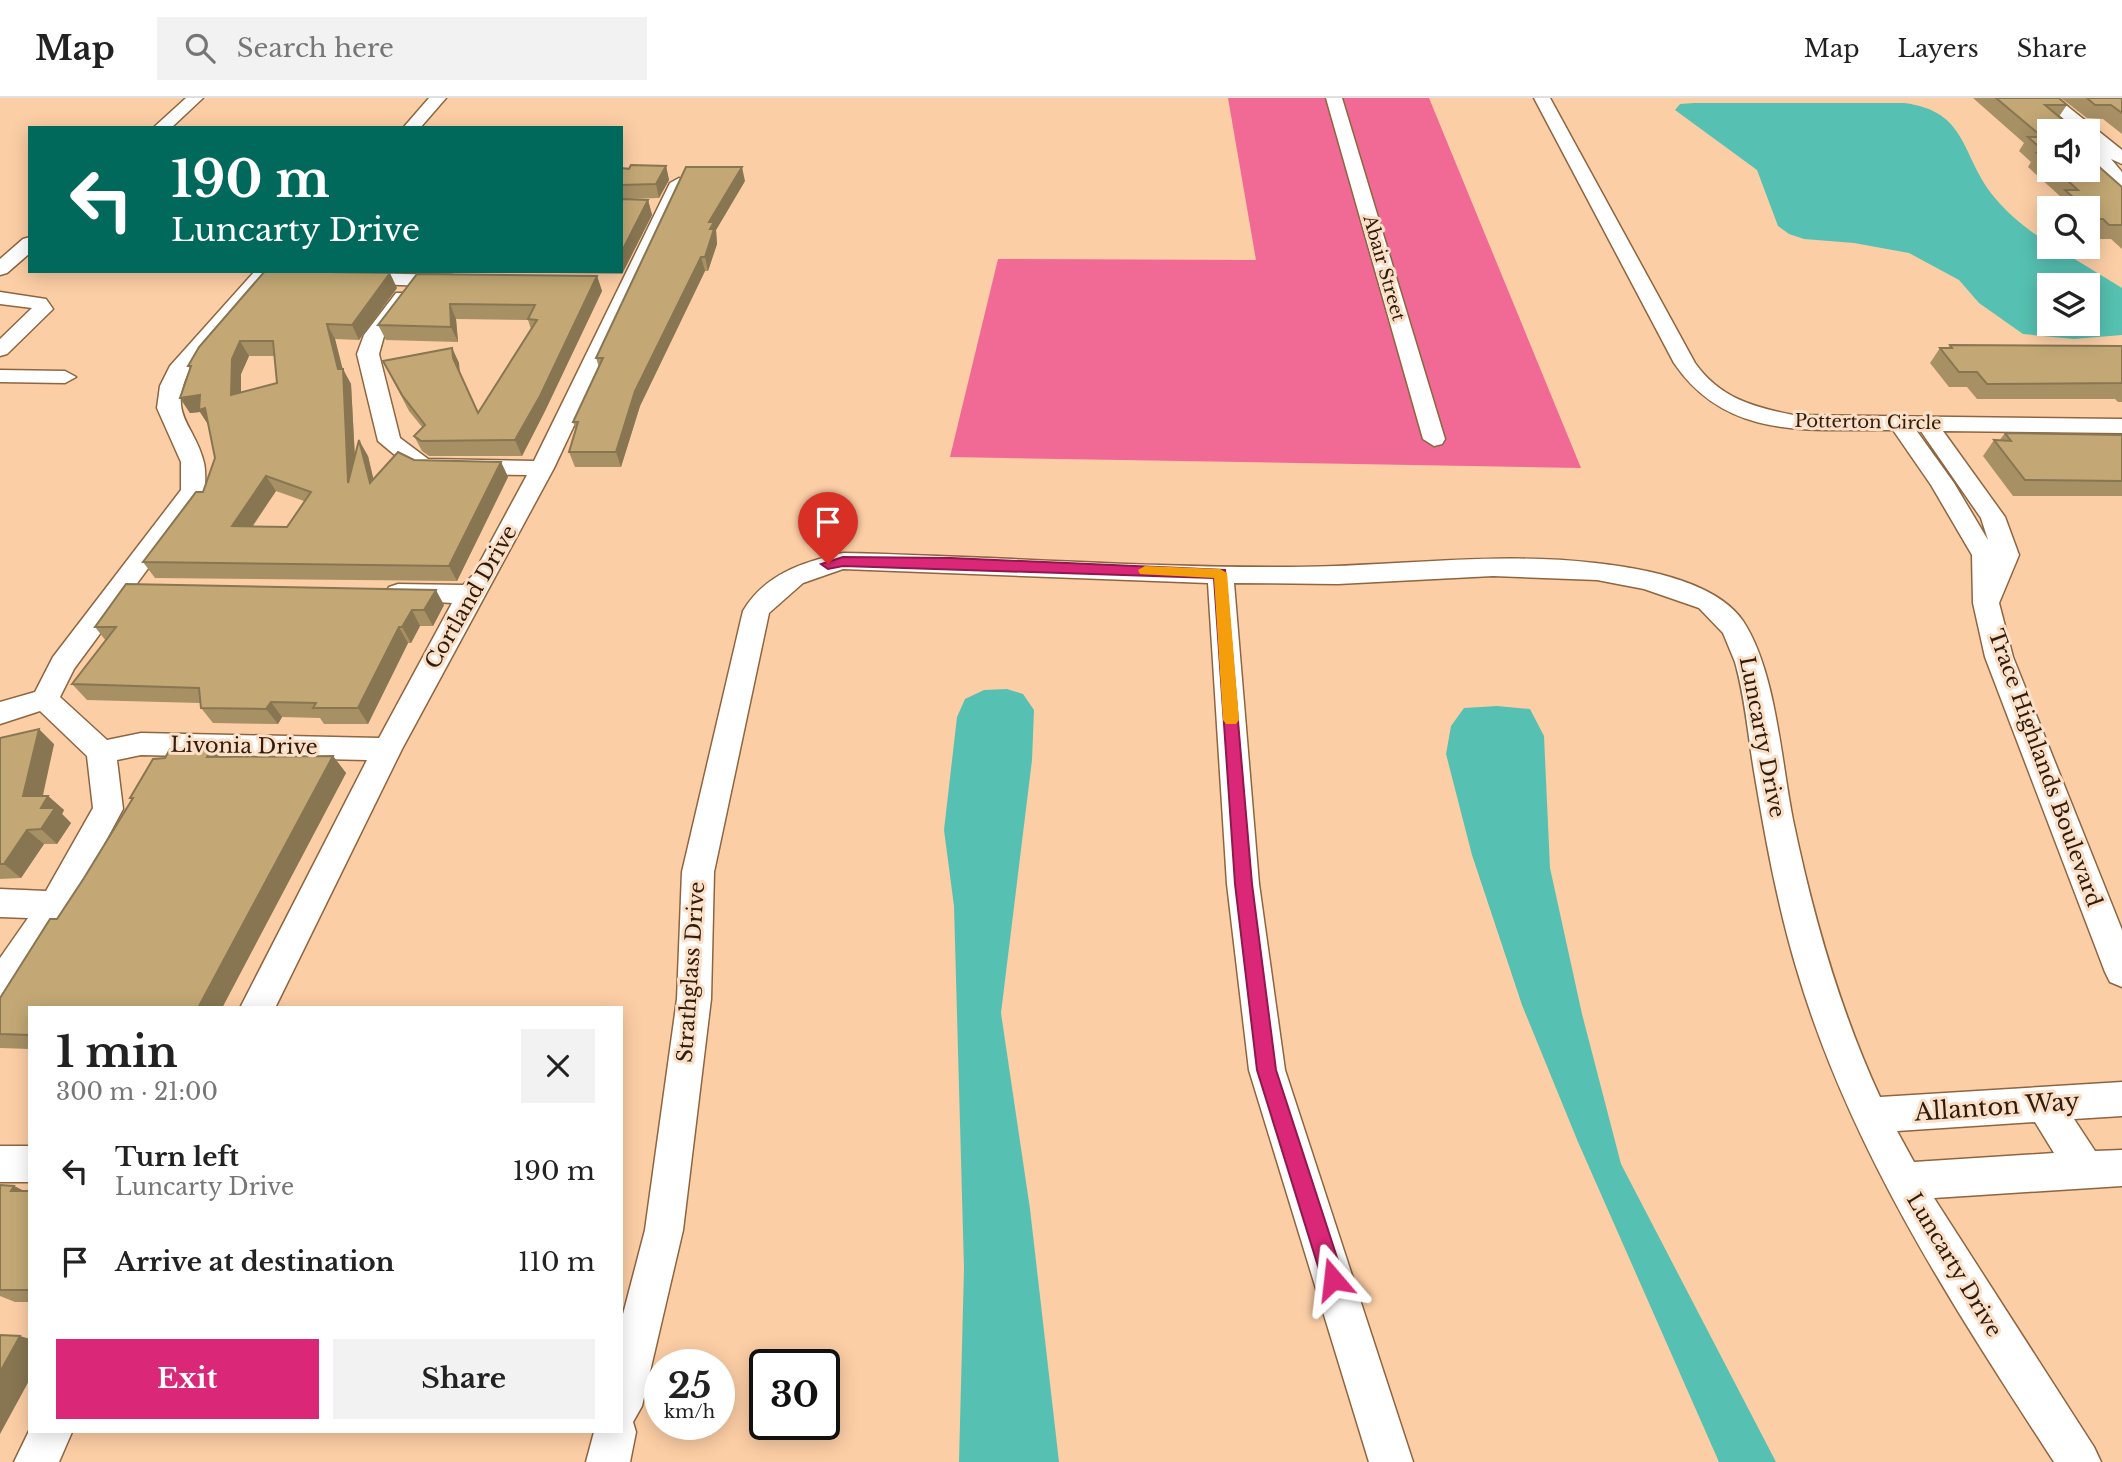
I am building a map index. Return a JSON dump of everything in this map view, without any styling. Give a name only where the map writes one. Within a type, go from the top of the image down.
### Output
[{"type":"street","points":[[162,126],[195,98]]},
{"type":"street","points":[[413,126],[438,98]]},
{"type":"street","name":"Abair Street","points":[[1334,98],[1434,439]]},
{"type":"street","name":"Potterton Circle","points":[[1542,98],[1698,385],[1740,411],[1793,422],[2122,426]]},
{"type":"street","points":[[2047,98],[2071,119]]},
{"type":"street","points":[[2100,142],[2122,159]]},
{"type":"street","points":[[2100,155],[2122,184]]},
{"type":"street","name":"Cortland Drive","points":[[258,1006],[387,749],[470,594],[484,580],[542,468],[630,283],[655,206],[678,183]]},
{"type":"street","points":[[0,269],[28,245]]},
{"type":"street","points":[[0,713],[45,699],[63,664],[193,491],[192,459],[170,418],[168,390],[178,371],[271,276]]},
{"type":"street","points":[[338,279],[470,281]]},
{"type":"street","points":[[416,280],[374,335],[368,354],[389,441],[422,466],[542,468]]},
{"type":"street","points":[[603,282],[630,283]]},
{"type":"street","points":[[0,298],[40,303],[43,309],[0,350]]},
{"type":"street","points":[[0,376],[65,377]]},
{"type":"street","name":"Trace Highlands Boulevard","points":[[1899,423],[1942,483],[1985,555],[1986,603],[1999,657],[2122,972]]},
{"type":"street","name":"Trace Highlands Boulevard","points":[[1926,423],[1993,517],[2006,555],[1986,603]]},
{"type":"street","points":[[1942,483],[1970,484]]},
{"type":"street","name":"Luncarty Drive","points":[[813,568],[843,561],[951,562],[1288,576],[1509,568],[1587,572],[1660,584],[1699,598],[1732,621],[1746,652],[1752,674],[1793,900],[1845,1059],[1872,1115],[1881,1141],[1903,1181],[1968,1292],[2079,1462]]},
{"type":"street","name":"Strathglass Drive","points":[[623,1398],[664,1230],[694,999],[698,872],[756,611],[772,589],[813,568]]},
{"type":"street","points":[[1220,573],[1243,884],[1267,1070],[1391,1462]]},
{"type":"street","points":[[121,588],[149,588]]},
{"type":"street","points":[[372,592],[470,594]]},
{"type":"street","points":[[0,986],[55,905],[108,809],[101,751],[45,699]]},
{"type":"street","name":"Livonia Drive","points":[[101,751],[141,744],[387,749]]},
{"type":"street","points":[[0,903],[55,905]]},
{"type":"street","name":"Allanton Way","points":[[1872,1115],[2122,1099]]},
{"type":"street","points":[[2044,1104],[2085,1170]]},
{"type":"street","points":[[0,1164],[28,1164]]},
{"type":"street","points":[[1903,1181],[2122,1168]]},
{"type":"street","points":[[36,1462],[50,1433]]},
{"type":"street","points":[[608,1462],[615,1433]]},
{"type":"shaded area","points":[[1228,98],[1429,98],[1581,468],[950,457],[998,259],[1256,260]]},
{"type":"water","points":[[1694,103],[1904,103],[1925,108],[1941,115],[1952,126],[1995,198],[2037,235],[2037,259],[2075,259],[2097,273],[2037,273],[2037,335],[2023,334],[1979,303],[1959,280],[1909,253],[1854,243],[1804,239],[1789,234],[1778,226],[1757,170],[1675,110],[1680,104]]},
{"type":"water","points":[[2100,275],[2122,288],[2122,335],[2074,339],[2043,336],[2100,336]]},
{"type":"water","points":[[1007,689],[1023,694],[1034,710],[1032,760],[1001,1013],[1030,1209],[1059,1462],[959,1462],[964,1268],[954,906],[944,830],[957,717],[965,699],[984,690]]},
{"type":"water","points":[[1497,706],[1530,709],[1544,736],[1550,868],[1582,1014],[1621,1164],[1776,1462],[1719,1462],[1578,1142],[1522,1005],[1472,855],[1446,754],[1451,726],[1464,708]]},
{"type":"building","points":[[1996,98],[2059,98],[2067,105],[2045,105],[2062,119],[2037,119],[2037,132]]},
{"type":"building","points":[[2087,98],[2122,98],[2122,113],[2111,105],[2095,105]]},
{"type":"building","points":[[2028,137],[2037,137],[2037,145]]},
{"type":"building","points":[[631,165],[666,166],[656,184],[623,185],[623,168],[629,169]]},
{"type":"building","points":[[686,167],[742,167],[709,222],[714,222],[710,229],[714,229],[705,257],[701,257],[635,391],[616,452],[569,452],[578,422],[573,422],[603,358],[596,358]]},
{"type":"building","points":[[2100,168],[2122,187],[2122,225],[2109,225],[2100,219],[2100,196],[2072,196],[2065,190],[2078,190],[2069,182],[2100,182]]},
{"type":"building","points":[[623,199],[648,200],[623,249]]},
{"type":"building","points":[[263,273],[390,273],[352,325],[327,324],[338,369],[343,369],[348,483],[359,440],[370,483],[398,452],[414,460],[501,462],[449,566],[143,562],[196,492],[203,492],[215,458],[205,408],[199,410],[200,395],[180,398],[191,366],[188,366],[199,347]],"holes":[[[240,341],[273,341],[277,383],[231,395],[232,359]],[[266,476],[311,492],[287,527],[232,526]]]},
{"type":"building","points":[[417,274],[597,276],[540,396],[515,440],[421,441],[414,436],[425,425],[402,395],[383,361],[452,348],[453,358],[478,413],[537,320],[528,319],[535,305],[450,304],[451,327],[378,325]]},
{"type":"building","points":[[1950,345],[2122,346],[2122,383],[1987,384],[1977,372],[1959,372],[1940,348],[1952,348]]},
{"type":"building","points":[[2005,433],[2122,435],[2122,481],[2025,480],[1994,440],[2011,441]]},
{"type":"building","points":[[126,584],[436,590],[424,610],[412,610],[402,627],[399,627],[358,708],[313,708],[316,703],[271,702],[266,709],[201,708],[199,688],[72,684],[116,627],[95,627]]},
{"type":"building","points":[[39,729],[23,796],[48,796],[41,808],[55,808],[41,829],[27,830],[4,864],[0,864],[0,738]]},
{"type":"building","points":[[212,748],[207,757],[333,756],[199,1006],[28,1006],[28,1035],[0,1034],[0,998],[50,919],[57,919],[84,878],[133,798],[130,798],[153,759],[165,758],[170,749]]},
{"type":"building","points":[[0,1185],[14,1186],[11,1191],[28,1191],[28,1290],[0,1290]]},
{"type":"building","points":[[0,1335],[20,1336],[0,1372]]},
{"type":"slow traffic","points":[[1145,570],[1220,573],[1231,720]]},
{"type":"route","points":[[828,564],[843,561],[951,562],[1220,573],[1243,884],[1267,1070],[1333,1279]]}]
